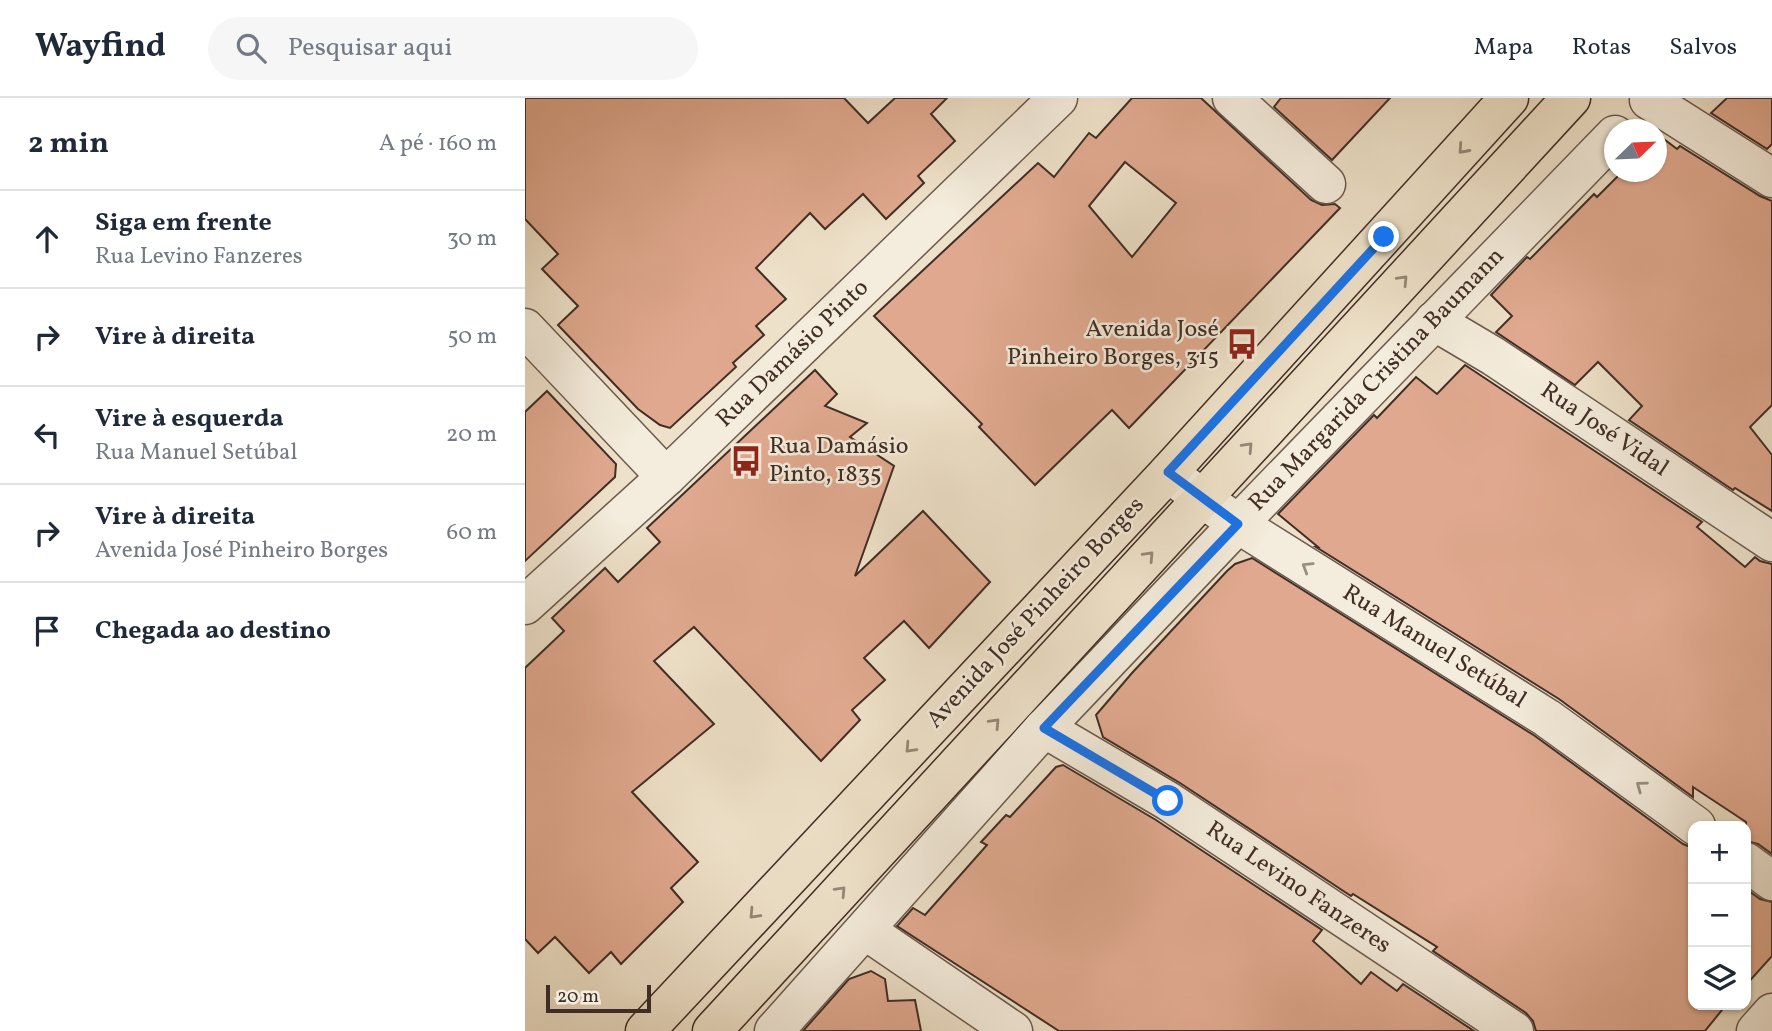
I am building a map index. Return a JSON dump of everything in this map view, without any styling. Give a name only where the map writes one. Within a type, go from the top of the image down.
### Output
[{"type":"main road","name":"Avenida José Pinheiro Borges","points":[[645,1031],[1168,472],[1509,98]]},
{"type":"main road","name":"Avenida José Pinheiro Borges","points":[[712,1031],[1571,98]]},
{"type":"street","name":"Rua Damásio Pinto","points":[[525,605],[666,477],[1058,98]]},
{"type":"street","points":[[1232,98],[1326,184]]},
{"type":"street","points":[[1631,119],[1650,99],[1772,178]]},
{"type":"street","name":"Rua Margarida Cristina Baumann","points":[[774,1031],[1044,728],[1604,146]]},
{"type":"street","name":"Rua José Vidal","points":[[1434,321],[1493,356],[1772,542]]},
{"type":"street","points":[[525,328],[666,477]]},
{"type":"street","name":"Rua Manuel Setúbal","points":[[1168,472],[1238,524],[1547,718],[1689,821]]},
{"type":"street","name":"Rua Levino Fanzeres","points":[[1044,728],[1168,801],[1514,1031]]},
{"type":"street","points":[[1751,866],[1772,881]]},
{"type":"street","points":[[865,930],[1013,1031]]},
{"type":"street","points":[[1756,1031],[1772,1013]]},
{"type":"building","points":[[525,98],[844,98],[868,123],[895,98],[947,98],[931,114],[955,141],[918,176],[924,183],[886,219],[863,194],[825,229],[810,213],[756,268],[786,299],[756,326],[764,335],[733,363],[736,367],[670,428],[660,425],[638,409],[558,325],[578,306],[542,269],[558,254],[525,219]]},
{"type":"building","points":[[1132,98],[1201,98],[1311,200],[1322,205],[1335,204],[1340,208],[1129,428],[1112,410],[1035,485],[979,427],[982,424],[874,316],[1038,163],[1054,177],[1089,133],[1096,138]],"holes":[[[1125,162],[1176,203],[1132,257],[1089,206]]]},
{"type":"building","points":[[1281,98],[1390,98],[1332,160],[1274,107]]},
{"type":"building","points":[[1727,98],[1772,98],[1772,144],[1767,149],[1711,113]]},
{"type":"building","points":[[1667,141],[1677,149],[1680,146],[1772,201],[1772,405],[1750,427],[1772,455],[1772,511],[1735,488],[1733,490],[1629,420],[1642,406],[1598,362],[1575,385],[1496,332],[1512,316],[1491,295],[1594,194],[1597,197],[1612,182],[1667,182]]},
{"type":"building","points":[[1465,365],[1702,522],[1697,527],[1745,567],[1755,557],[1772,564],[1772,854],[1751,842],[1751,821],[1744,821],[1693,787],[1693,797],[1559,699],[1316,547],[1278,514],[1374,415],[1377,418],[1416,377],[1437,394]]},
{"type":"building","points":[[815,370],[837,394],[825,406],[867,423],[850,437],[894,466],[855,576],[923,511],[990,582],[929,648],[904,621],[864,658],[885,680],[852,710],[860,720],[821,761],[694,627],[654,661],[714,724],[632,792],[698,862],[671,888],[683,902],[621,964],[611,952],[589,973],[555,937],[538,953],[525,939],[525,668],[564,631],[552,618],[605,568],[618,582],[660,542],[647,528]]},
{"type":"building","points":[[547,391],[616,464],[615,477],[525,561],[525,412]]},
{"type":"building","points":[[1252,558],[1535,736],[1688,846],[1688,1010],[1722,1010],[1705,1031],[1536,1031],[1533,1021],[1526,1013],[1433,951],[1437,947],[1353,894],[1351,896],[1180,783],[1103,737],[1096,715],[1235,564]]},
{"type":"building","points":[[1063,765],[1156,820],[1322,930],[1313,941],[1361,984],[1371,972],[1397,991],[1403,984],[1474,1031],[1059,1031],[897,926],[913,908],[925,915],[987,845],[981,842],[1006,815],[1010,817],[1056,767]]},
{"type":"building","points":[[1751,893],[1760,899],[1772,902],[1772,956],[1751,979]]},
{"type":"building","points":[[871,971],[885,979],[888,1001],[915,1000],[921,1031],[803,1031],[849,979]]},
{"type":"place","name":"Avenida José Pinheiro Borges, 315","points":[[1242,344]]},
{"type":"place","name":"Rua Damásio Pinto, 1835","points":[[746,461]]},
{"type":"route","points":[[1168,801],[1044,728],[1238,524],[1168,472],[1384,237]]}]
